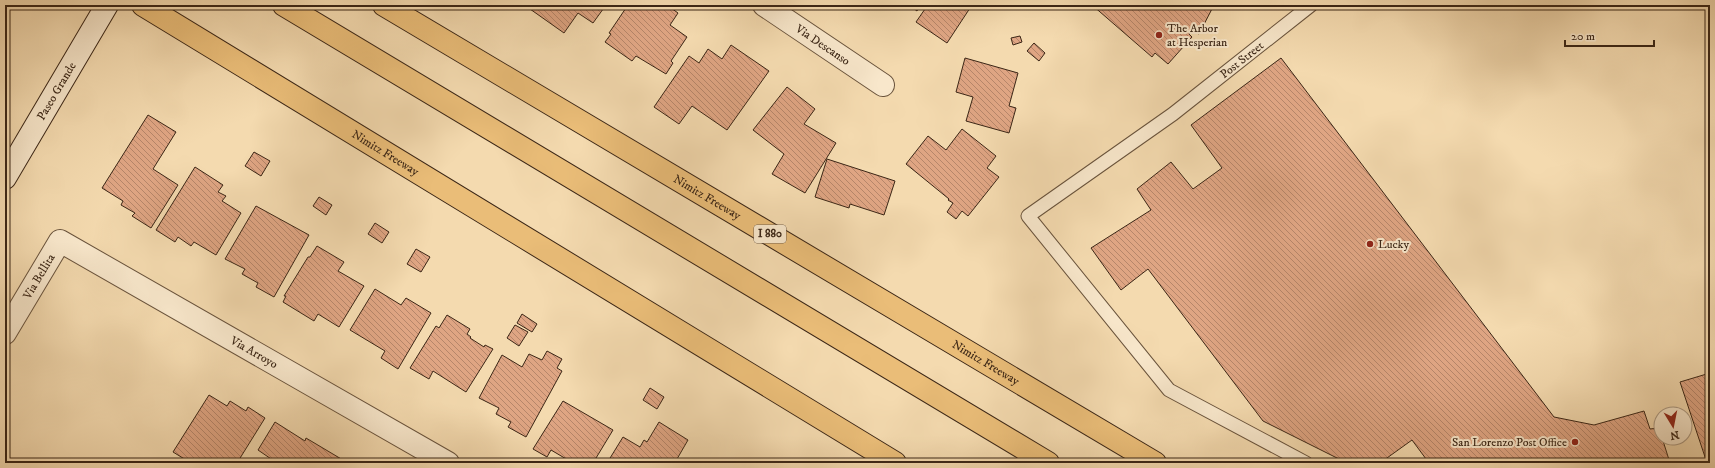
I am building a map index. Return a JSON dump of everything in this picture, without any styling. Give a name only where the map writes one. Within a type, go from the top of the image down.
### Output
[{"type":"highway","name":"Nimitz Freeway","points":[[143,5],[895,463]]},
{"type":"highway","points":[[284,5],[1048,463]]},
{"type":"highway","name":"Nimitz Freeway","points":[[384,5],[1155,463]]},
{"type":"street","name":"Paseo Grande","points":[[5,178],[107,5]]},
{"type":"street","name":"Via Descanso","points":[[764,5],[883,85]]},
{"type":"street","name":"Via Bellita","points":[[5,333],[60,241]]},
{"type":"street","name":"Via Arroyo","points":[[60,241],[422,456],[448,463]]},
{"type":"lane","name":"Post Street","points":[[1306,463],[1169,390],[1028,216],[1173,114],[1311,5]]},
{"type":"building","points":[[533,5],[606,5],[593,23],[578,13],[564,33],[530,9]]},
{"type":"building","points":[[628,5],[671,5],[671,8],[678,13],[670,25],[687,37],[671,61],[673,63],[666,74],[636,56],[632,61],[605,42],[611,34],[609,33]]},
{"type":"building","points":[[909,5],[920,5],[917,11]]},
{"type":"building","points":[[920,5],[972,5],[947,43],[916,22],[925,9]]},
{"type":"building","name":"The Arbor at Hesperian","points":[[1092,5],[1214,5],[1199,34],[1192,30],[1189,34],[1192,37],[1168,64],[1155,53],[1152,57]]},
{"type":"building","points":[[1020,36],[1022,42],[1013,45],[1011,38]]},
{"type":"building","points":[[1034,43],[1045,53],[1039,61],[1027,51]]},
{"type":"building","points":[[731,45],[769,71],[727,130],[692,106],[679,124],[654,107],[689,56],[699,63],[708,49],[722,59]]},
{"type":"building","points":[[965,58],[1018,73],[1009,106],[1016,108],[1009,133],[966,121],[973,97],[956,92]]},
{"type":"building","points":[[1281,58],[1554,417],[1594,425],[1644,411],[1650,429],[1653,429],[1653,446],[1665,446],[1670,463],[1447,463],[1445,460],[1441,463],[1429,463],[1412,440],[1380,463],[1347,463],[1263,421],[1148,269],[1121,290],[1091,248],[1151,210],[1137,189],[1171,162],[1193,189],[1222,168],[1191,125]]},
{"type":"building","points":[[787,87],[815,109],[804,124],[836,143],[805,193],[772,174],[784,154],[753,130]]},
{"type":"building","points":[[148,115],[176,132],[153,169],[178,185],[151,228],[132,216],[135,213],[121,205],[123,201],[102,188]]},
{"type":"building","points":[[962,129],[996,156],[987,168],[999,177],[968,216],[962,211],[956,219],[947,212],[953,203],[906,164],[928,136],[946,150]]},
{"type":"building","points":[[254,152],[270,161],[261,176],[245,166]]},
{"type":"building","points":[[827,159],[895,181],[884,215],[850,204],[849,208],[815,197]]},
{"type":"building","points":[[195,167],[223,185],[218,192],[226,196],[222,201],[241,213],[216,255],[194,242],[191,246],[178,237],[175,242],[156,230]]},
{"type":"building","points":[[319,197],[332,205],[326,215],[313,206]]},
{"type":"building","points":[[256,206],[309,235],[274,297],[256,287],[258,283],[242,274],[245,269],[225,259]]},
{"type":"building","points":[[375,223],[389,232],[382,243],[368,234]]},
{"type":"building","points":[[317,246],[344,262],[338,271],[364,286],[339,327],[318,314],[314,321],[283,302],[286,296],[284,296],[308,257],[310,257]]},
{"type":"building","points":[[416,249],[430,257],[421,272],[407,264]]},
{"type":"building","points":[[375,289],[401,305],[406,298],[431,313],[398,369],[381,358],[385,351],[350,330]]},
{"type":"building","points":[[522,314],[537,324],[532,332],[517,323]]},
{"type":"building","points":[[447,315],[470,329],[467,334],[471,337],[470,338],[484,347],[485,345],[493,349],[466,392],[433,371],[429,379],[410,368],[436,326],[439,328]]},
{"type":"building","points":[[515,325],[528,332],[519,346],[507,338]]},
{"type":"building","points":[[547,351],[562,359],[557,368],[562,371],[526,437],[508,427],[511,422],[496,414],[499,408],[479,398],[502,355],[522,367],[529,354],[542,360]]},
{"type":"building","points":[[1710,373],[1710,463],[1707,463],[1693,421],[1693,406],[1688,406],[1680,382]]},
{"type":"building","points":[[650,388],[664,397],[657,409],[643,400]]},
{"type":"building","points":[[209,395],[227,406],[230,401],[246,411],[248,407],[265,418],[237,463],[191,463],[173,452]]},
{"type":"building","points":[[563,401],[613,430],[593,463],[573,463],[551,450],[547,457],[533,449]]},
{"type":"building","points":[[275,422],[305,441],[306,438],[348,463],[277,463],[258,450]]},
{"type":"building","points":[[659,422],[688,440],[677,459],[679,461],[678,463],[607,463],[623,437],[640,447],[644,440],[647,442]]},
{"type":"place","name":"The Arbor at Hesperian","points":[[1159,35]]},
{"type":"place","name":"Lucky","points":[[1370,244]]},
{"type":"place","name":"San Lorenzo Post Office","points":[[1575,442]]}]
